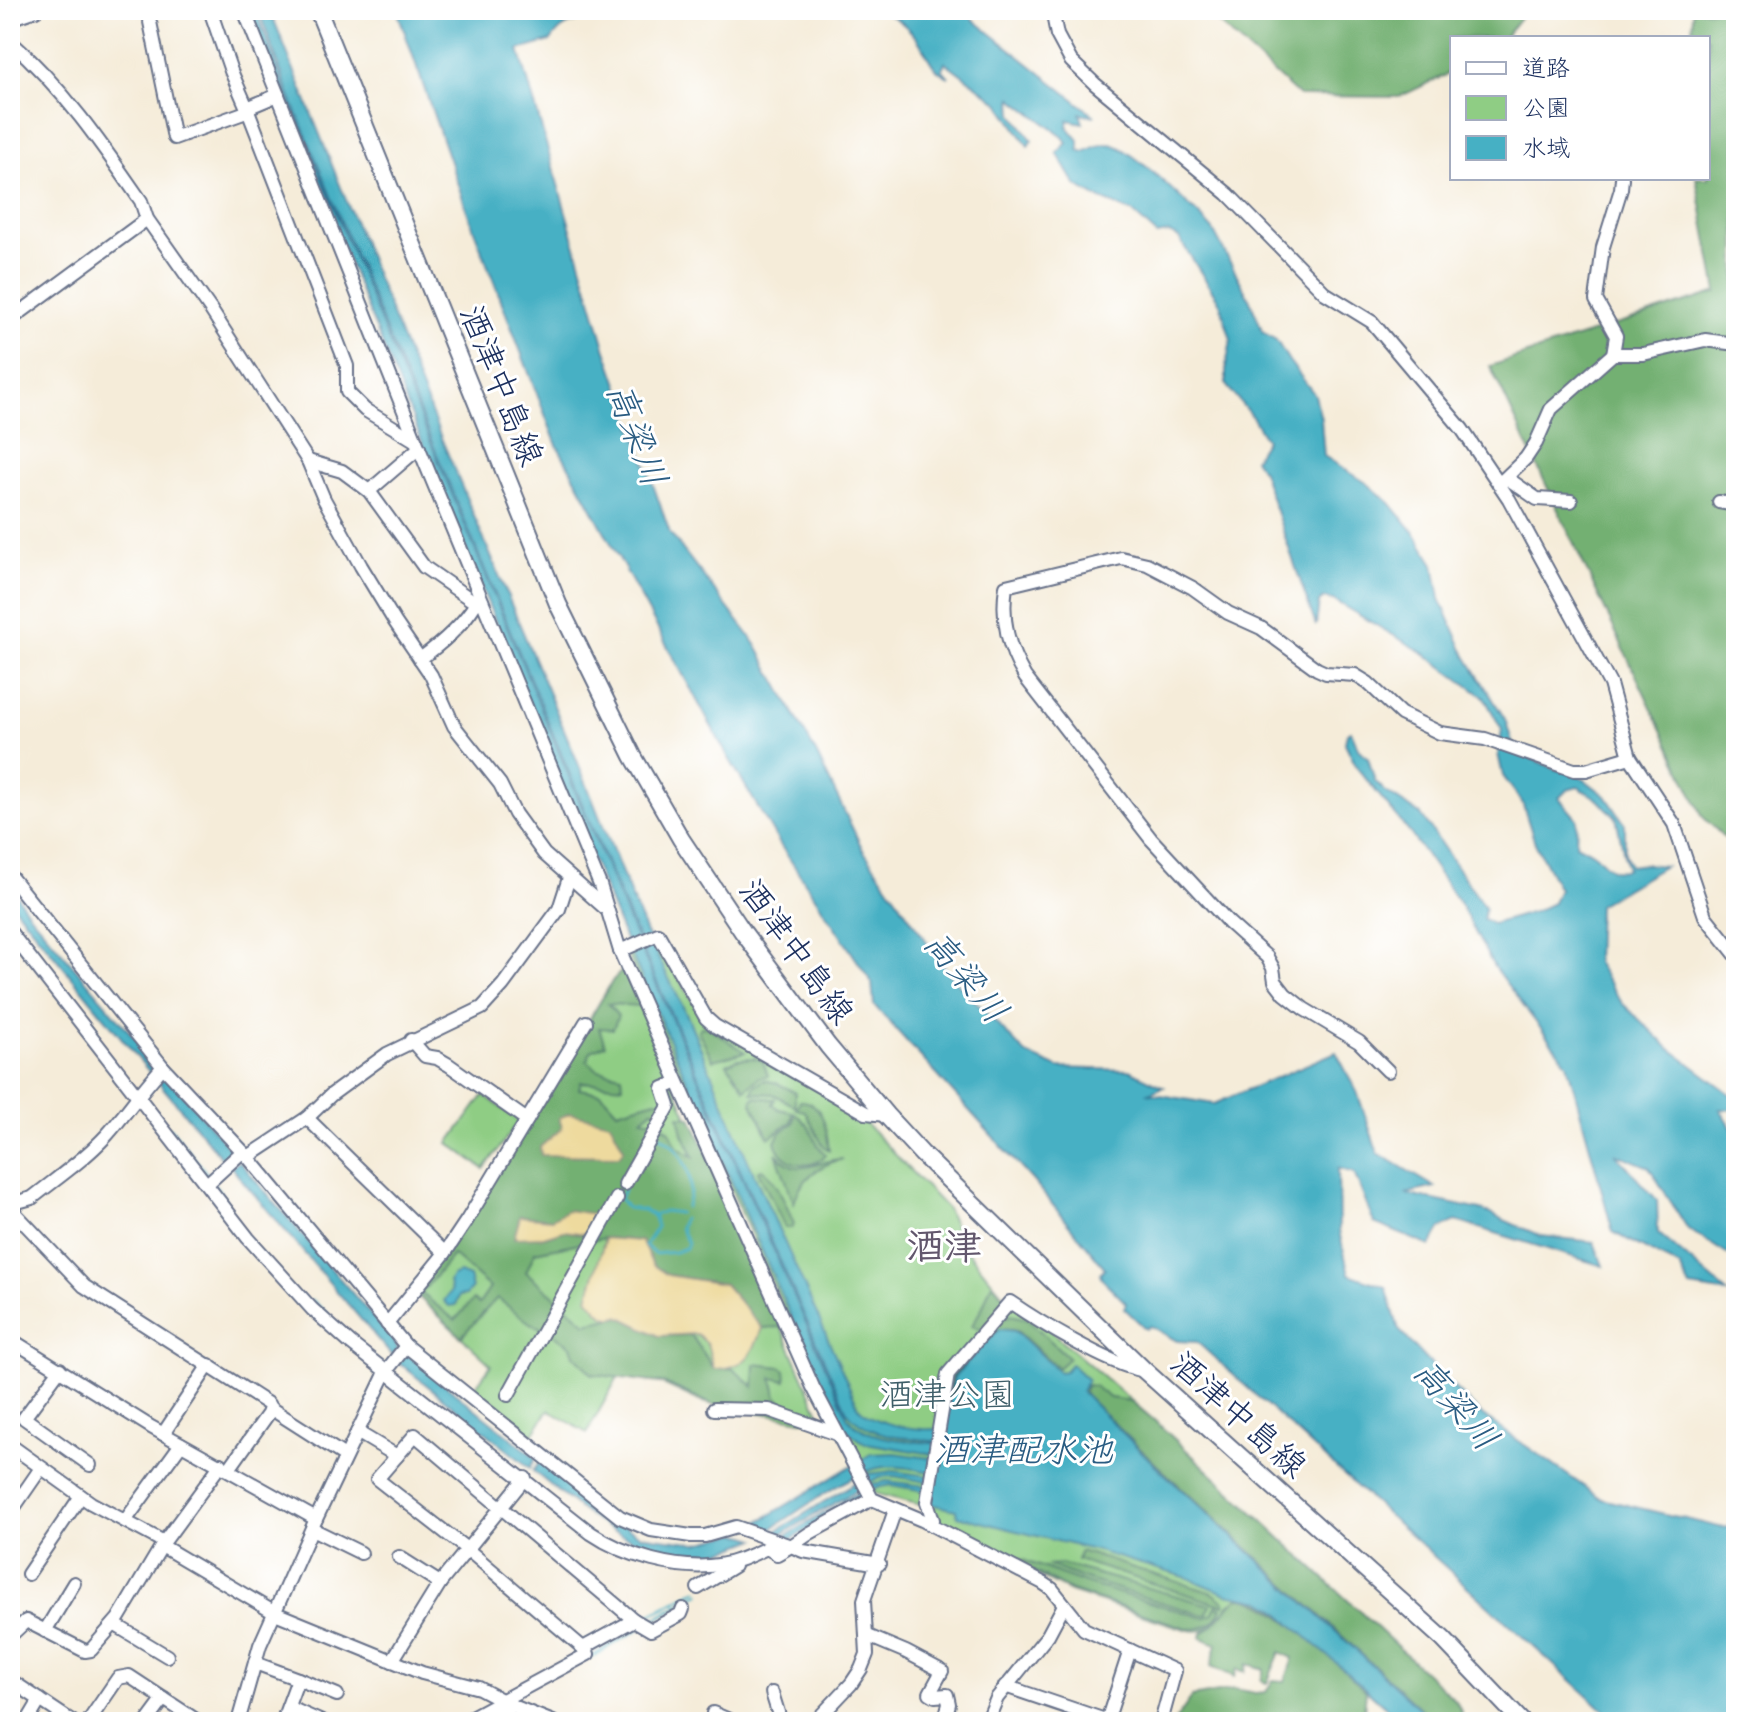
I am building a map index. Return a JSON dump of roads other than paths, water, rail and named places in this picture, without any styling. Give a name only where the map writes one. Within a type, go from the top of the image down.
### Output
[{"type":"main road","name":"酒津中島線","points":[[318,10],[558,604],[611,714],[681,839],[743,932],[794,1002],[886,1115],[995,1227],[1144,1370],[1454,1650],[1522,1722]]},
{"type":"main road","points":[[1454,1650],[1537,1722]]},
{"type":"street","points":[[10,19],[36,10]]},
{"type":"street","points":[[210,10],[347,366],[347,392],[365,410],[417,445]]},
{"type":"street","points":[[244,10],[479,602],[600,885],[606,909],[813,1387],[852,1464],[871,1497],[1043,1583],[1052,1589],[1084,1629],[1175,1671],[1161,1722]]},
{"type":"street","points":[[1052,10],[1057,35],[1071,61],[1228,194],[1325,293],[1372,322],[1503,481],[1610,684],[1630,757],[1674,824],[1705,916],[1716,934],[1736,955]]},
{"type":"street","points":[[150,22],[174,138],[278,95]]},
{"type":"street","points":[[10,41],[71,103],[141,201],[147,219],[211,310],[308,461],[324,499],[361,566],[431,675],[454,726],[500,784],[515,814],[544,854],[606,909]]},
{"type":"street","points":[[1503,481],[1536,443],[1551,409],[1613,354],[1616,336],[1596,300],[1603,247],[1622,180]]},
{"type":"street","points":[[10,320],[147,219]]},
{"type":"street","points":[[1613,354],[1643,354],[1705,340],[1736,344]]},
{"type":"street","points":[[369,491],[417,445]]},
{"type":"street","points":[[308,461],[342,471],[369,491],[424,567],[479,602]]},
{"type":"street","points":[[1503,481],[1537,499],[1571,501]]},
{"type":"street","points":[[1719,502],[1736,505]]},
{"type":"street","points":[[1388,1071],[1359,1042],[1285,994],[1275,981],[1267,957],[1229,923],[1151,839],[1025,677],[1016,661],[1003,621],[1006,586],[1121,558],[1147,564],[1193,588],[1228,613],[1261,628],[1317,669],[1326,673],[1355,675],[1401,714],[1440,733],[1485,739],[1574,770],[1586,770],[1630,757]]},
{"type":"street","points":[[420,659],[439,645],[479,602]]},
{"type":"street","points":[[10,876],[163,1067],[405,1347],[541,1457],[620,1517],[637,1526],[691,1536],[705,1536],[736,1527],[748,1530],[780,1548],[879,1564]]},
{"type":"street","points":[[207,1184],[242,1156],[307,1118],[331,1095],[387,1054],[482,1008],[503,985],[559,909],[569,878]]},
{"type":"street","points":[[10,932],[248,1238],[312,1309],[350,1343],[388,1368],[591,1533],[627,1554],[642,1558],[700,1566],[733,1563],[780,1548],[871,1497]]},
{"type":"street","points":[[623,949],[654,934],[662,937],[694,998],[715,1026],[866,1113],[886,1115]]},
{"type":"street","points":[[387,1324],[445,1253],[586,1022]]},
{"type":"street","points":[[411,1040],[425,1056],[449,1065],[527,1120]]},
{"type":"street","points":[[10,1200],[32,1198],[94,1147],[163,1067]]},
{"type":"street","points":[[625,1184],[669,1106],[663,1088],[671,1085]]},
{"type":"street","points":[[307,1118],[445,1253]]},
{"type":"street","points":[[508,1395],[617,1198]]},
{"type":"street","points":[[10,1208],[84,1286],[345,1456]]},
{"type":"street","points":[[933,1520],[927,1502],[950,1370],[1010,1302],[1034,1319],[1096,1351],[1144,1370]]},
{"type":"street","points":[[10,1339],[163,1434],[225,1467],[361,1553]]},
{"type":"street","points":[[238,1722],[255,1663],[314,1524],[388,1368],[405,1347]]},
{"type":"street","points":[[163,1434],[209,1365]]},
{"type":"street","points":[[60,1369],[24,1418],[90,1465]]},
{"type":"street","points":[[10,1636],[26,1621],[85,1651],[91,1650],[114,1624],[163,1544],[270,1408]]},
{"type":"street","points":[[714,1409],[769,1410],[837,1434]]},
{"type":"street","points":[[357,1432],[397,1456]]},
{"type":"street","points":[[585,1651],[468,1550],[377,1479],[415,1435],[504,1507],[634,1620],[651,1630],[681,1614],[683,1609]]},
{"type":"street","points":[[125,1521],[181,1444]]},
{"type":"street","points":[[10,1445],[81,1496],[275,1613],[422,1673],[479,1688],[548,1721]]},
{"type":"street","points":[[10,1513],[41,1468]]},
{"type":"street","points":[[392,1661],[440,1583],[525,1478]]},
{"type":"street","points":[[28,1574],[81,1496]]},
{"type":"street","points":[[815,1722],[861,1669],[867,1654],[864,1600],[879,1564],[895,1510]]},
{"type":"street","points":[[698,1588],[754,1554]]},
{"type":"street","points":[[399,1557],[440,1583]]},
{"type":"street","points":[[45,1631],[74,1583]]},
{"type":"street","points":[[987,1722],[1005,1686],[1048,1635],[1064,1605]]},
{"type":"street","points":[[484,1722],[507,1703],[634,1620]]},
{"type":"street","points":[[114,1624],[167,1656]]},
{"type":"street","points":[[868,1636],[942,1671],[930,1693],[947,1695],[949,1704],[944,1722]]},
{"type":"street","points":[[1005,1686],[1109,1721],[1130,1650]]},
{"type":"street","points":[[255,1663],[337,1695]]},
{"type":"street","points":[[88,1722],[118,1678],[129,1676],[199,1722]]},
{"type":"street","points":[[282,1722],[298,1679]]},
{"type":"street","points":[[10,1680],[73,1722]]},
{"type":"street","points":[[772,1693],[781,1722]]},
{"type":"street","points":[[147,1722],[164,1699]]},
{"type":"street","points":[[27,1722],[40,1700]]},
{"type":"street","points":[[462,1722],[507,1703]]},
{"type":"street","points":[[288,1707],[322,1722]]},
{"type":"street","points":[[713,1713],[734,1722]]},
{"type":"water","name":"酒津配水池","points":[[246,10],[256,10],[287,95],[636,938],[848,1418],[867,1432],[879,1436],[940,1444],[877,1432],[855,1420],[846,1410],[641,946],[289,94],[259,10],[270,10],[442,440],[646,933],[686,1013],[745,1154],[858,1406],[874,1418],[898,1426],[925,1429],[945,1427],[954,1377],[999,1329],[1015,1331],[1059,1372],[1065,1371],[1071,1364],[1088,1380],[1081,1391],[1156,1466],[1434,1722],[1403,1722],[1262,1601],[1227,1594],[1188,1578],[1097,1551],[957,1516],[956,1510],[930,1504],[931,1492],[891,1485],[875,1488],[789,1541],[783,1538],[873,1484],[887,1481],[932,1487],[933,1483],[894,1476],[879,1477],[777,1537],[772,1534],[869,1474],[893,1471],[934,1477],[935,1473],[897,1467],[872,1470],[841,1484],[765,1533],[750,1527],[871,1454],[895,1453],[937,1459],[932,1454],[865,1443],[843,1428],[826,1396],[626,942]]},
{"type":"water","name":"高梁川","points":[[397,10],[602,10],[569,24],[551,41],[519,50],[605,347],[670,533],[755,643],[816,753],[863,850],[949,974],[1026,1054],[1058,1068],[1129,1070],[1164,1087],[1149,1093],[1214,1104],[1336,1052],[1357,1092],[1378,1153],[1435,1187],[1405,1194],[1481,1210],[1541,1236],[1594,1242],[1603,1266],[1456,1221],[1441,1228],[1430,1246],[1374,1223],[1354,1173],[1338,1168],[1339,1231],[1349,1274],[1386,1287],[1399,1330],[1483,1416],[1602,1499],[1719,1527],[1736,1528],[1736,1722],[1617,1722],[1197,1342],[1177,1341],[1150,1326],[1146,1329],[1124,1308],[1126,1303],[1102,1279],[1100,1273],[1105,1268],[1033,1181],[874,1005],[872,983],[781,846],[727,755],[556,443],[472,225]]},
{"type":"water","points":[[879,10],[961,10],[1095,116],[1080,113],[1083,123],[1068,120],[1068,127],[1079,140],[1079,150],[1084,152],[1106,144],[1123,149],[1202,218],[1213,230],[1263,332],[1276,340],[1315,395],[1321,419],[1324,456],[1368,484],[1390,503],[1414,532],[1434,564],[1440,599],[1466,656],[1505,719],[1515,751],[1581,777],[1606,796],[1625,824],[1625,853],[1630,866],[1665,866],[1598,905],[1596,962],[1622,1003],[1669,1048],[1736,1098],[1736,1110],[1720,1109],[1736,1135],[1736,1260],[1688,1229],[1649,1167],[1615,1153],[1657,1200],[1658,1233],[1728,1293],[1690,1287],[1680,1267],[1613,1232],[1567,1063],[1494,967],[1460,904],[1410,833],[1357,768],[1345,743],[1347,733],[1351,731],[1359,750],[1368,758],[1375,781],[1421,815],[1485,908],[1483,919],[1492,924],[1534,912],[1553,903],[1559,889],[1535,843],[1522,802],[1503,776],[1498,754],[1502,730],[1484,697],[1422,652],[1333,600],[1324,598],[1319,602],[1316,626],[1262,471],[1254,459],[1266,440],[1253,418],[1226,385],[1231,340],[1220,303],[1179,238],[1169,233],[1157,235],[1132,212],[1076,185],[1057,153],[1067,143],[1063,137],[1012,98],[1013,114],[1032,140],[1028,146],[999,103],[945,62],[942,69],[949,77],[938,70],[912,32]],"holes":[[[1578,787],[1596,798],[1616,817],[1627,869],[1612,869],[1576,844],[1577,819],[1559,798],[1567,790]]]},
{"type":"water","points":[[10,886],[31,916],[157,1064],[151,1074],[10,902]]},
{"type":"water","points":[[165,1073],[234,1154],[226,1163],[155,1078]]},
{"type":"water","points":[[239,1161],[396,1344],[398,1349],[392,1356],[231,1167]]},
{"type":"water","points":[[459,1273],[469,1277],[472,1288],[466,1295],[459,1296],[456,1305],[449,1306],[444,1301],[451,1291],[449,1282],[452,1276]]},
{"type":"water","points":[[406,1353],[536,1458],[530,1468],[398,1362]]},
{"type":"water","points":[[541,1462],[605,1514],[640,1535],[698,1543],[737,1533],[756,1539],[733,1548],[706,1553],[672,1550],[631,1539],[581,1510],[533,1471]]},
{"type":"waterway","points":[[170,1128],[210,1178]]},
{"type":"waterway","points":[[659,1135],[675,1148],[686,1166],[690,1186],[686,1207]]},
{"type":"waterway","points":[[214,1184],[224,1198]]},
{"type":"waterway","points":[[624,1189],[620,1199],[627,1208],[644,1210],[653,1216],[664,1211],[679,1213]]},
{"type":"waterway","points":[[653,1216],[657,1227],[645,1245],[654,1254],[686,1248],[688,1243],[680,1228],[683,1219]]},
{"type":"waterway","points":[[312,1300],[327,1314]]},
{"type":"waterway","points":[[738,1570],[752,1561]]},
{"type":"waterway","points":[[640,1620],[697,1590]]},
{"type":"waterway","points":[[649,1623],[700,1593]]},
{"type":"waterway","points":[[590,1658],[639,1629]]},
{"type":"district","name":"酒津","points":[[944,1246]]},
{"type":"park label","name":"酒津公園","points":[[947,1394]]}]
